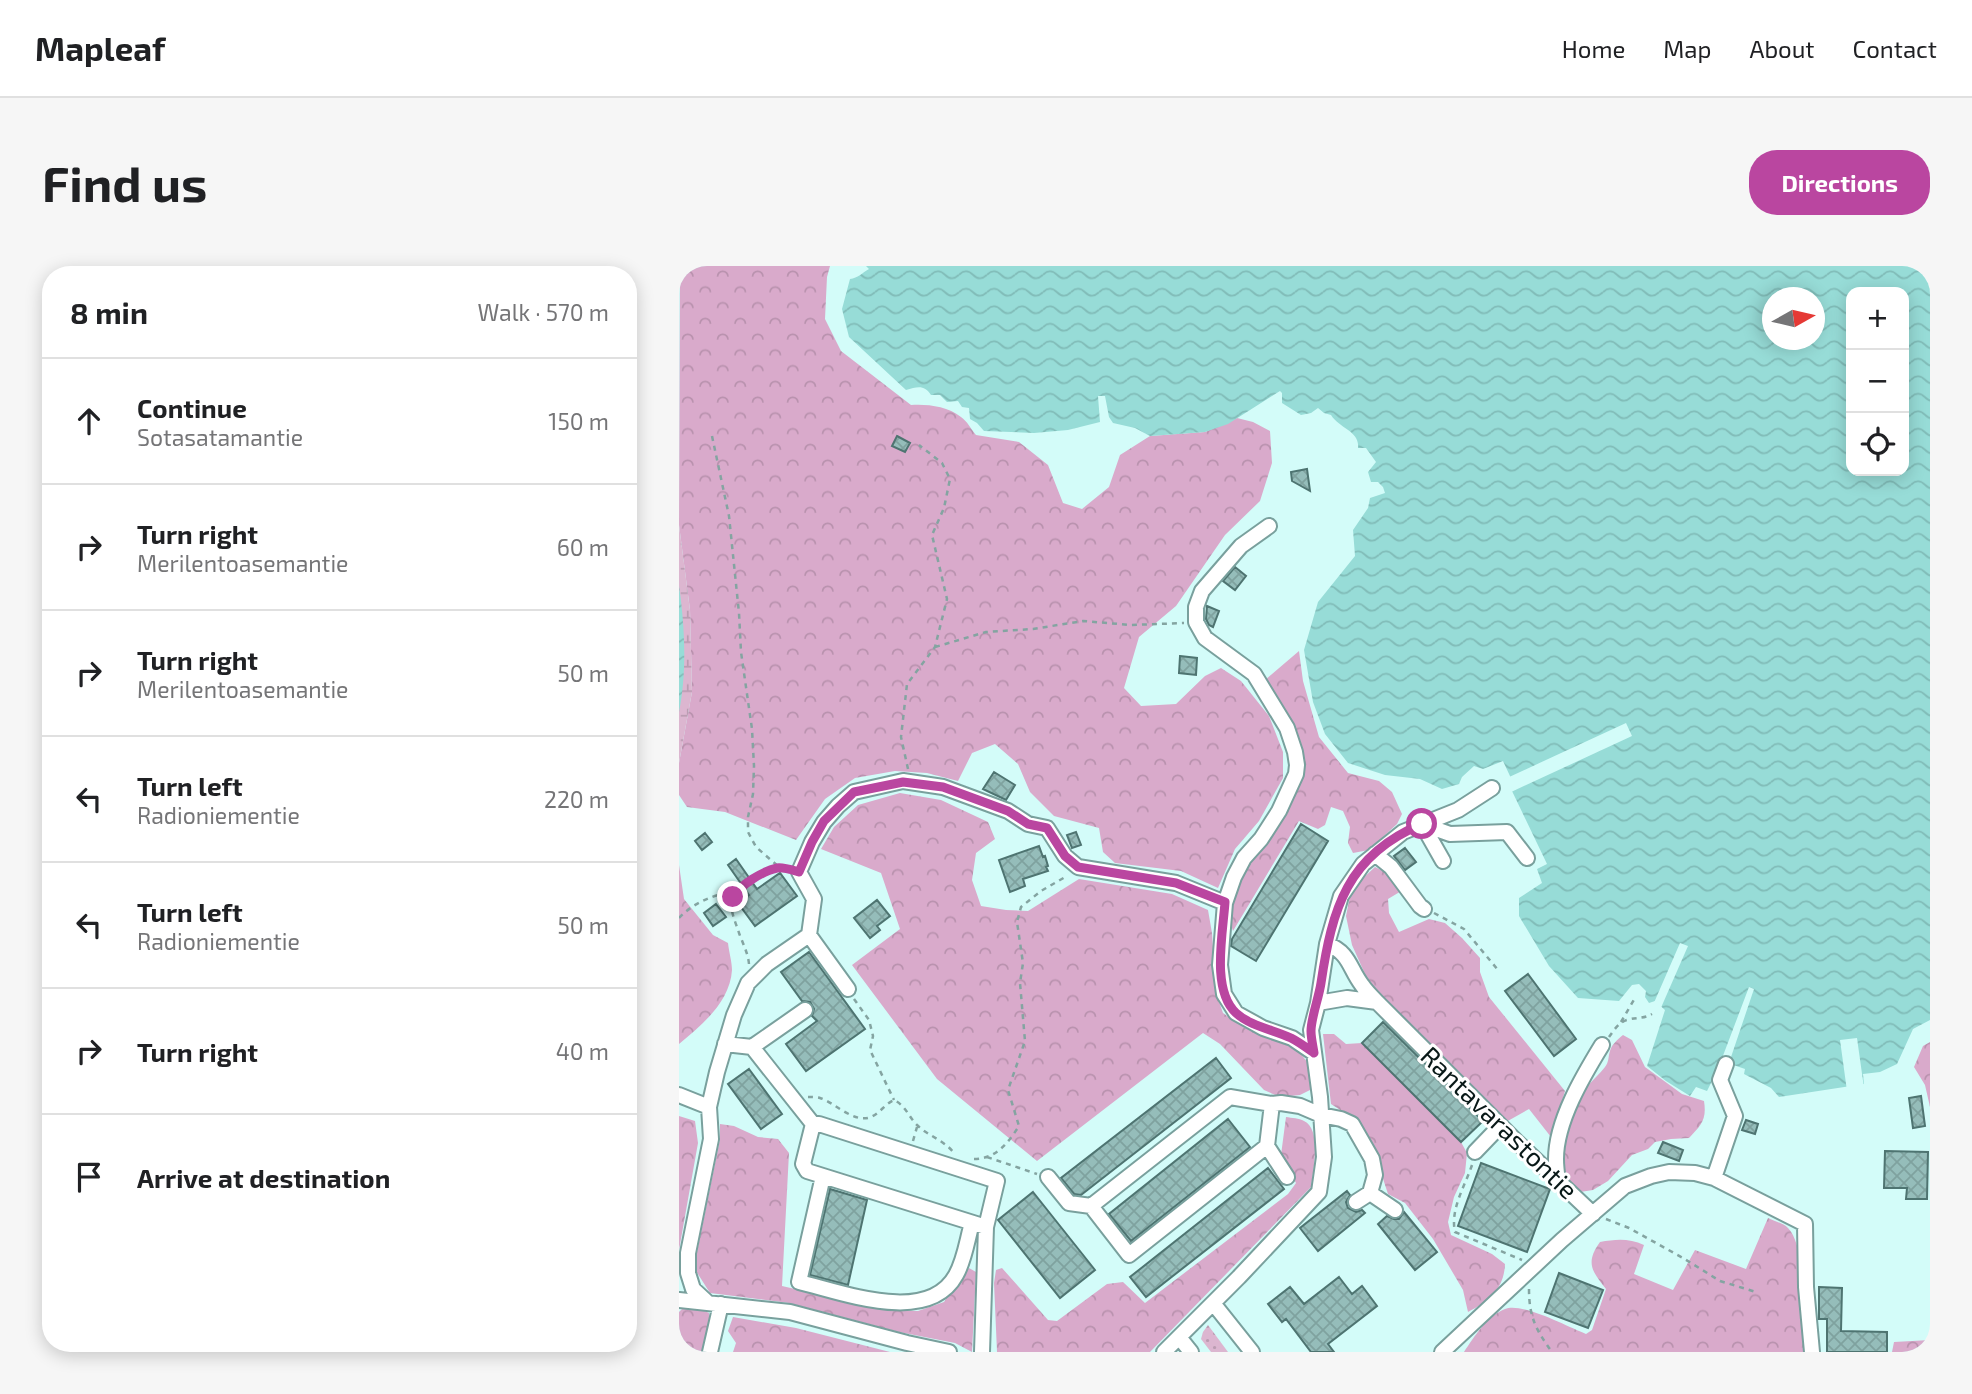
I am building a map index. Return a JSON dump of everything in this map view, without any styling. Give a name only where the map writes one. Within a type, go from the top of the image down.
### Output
[{"type":"street","points":[[1269,526],[1241,546],[1202,591],[1196,607],[1196,622],[1205,638],[1254,674],[1287,728],[1296,751],[1297,765],[1296,774],[1279,811],[1261,839],[1244,858],[1234,877],[1225,902],[1220,965],[1224,994],[1236,1013],[1263,1028],[1292,1038],[1314,1053]]},
{"type":"street","points":[[848,989],[810,935],[814,899],[799,872],[824,821],[854,792],[903,782],[943,787],[1008,811],[1028,824],[1047,828],[1065,856],[1078,867],[1176,883],[1225,902]]},
{"type":"street","points":[[1164,1352],[1319,1192],[1324,1157],[1311,1030],[1327,944],[1341,897],[1363,864],[1403,832],[1458,810],[1492,788]]},
{"type":"street","points":[[1422,824],[1450,834],[1507,832],[1527,859]]},
{"type":"street","points":[[1422,824],[1443,861]]},
{"type":"street","points":[[1375,854],[1391,867],[1425,909]]},
{"type":"street","points":[[714,1303],[693,1289],[688,1273],[688,1253],[711,1139],[709,1107],[725,1044],[748,983],[767,964],[810,935]]},
{"type":"street","name":"Rantavarastontie","points":[[1327,944],[1336,947],[1350,961],[1361,984],[1377,1002],[1500,1126],[1593,1214],[1442,1352]]},
{"type":"street","points":[[1318,1003],[1347,998],[1377,1002]]},
{"type":"street","points":[[725,1044],[752,1047],[805,1010]]},
{"type":"street","points":[[1558,1181],[1556,1157],[1561,1131],[1583,1076],[1602,1045]]},
{"type":"street","points":[[752,1047],[813,1124]]},
{"type":"street","points":[[1714,1178],[1735,1116],[1720,1080],[1726,1063]]},
{"type":"street","points":[[679,1095],[709,1107]]},
{"type":"street","points":[[1091,1206],[1230,1097],[1300,1106],[1352,1124],[1372,1159],[1375,1175],[1370,1193],[1356,1202]]},
{"type":"street","points":[[1272,1104],[1267,1146],[1287,1177]]},
{"type":"street","points":[[813,1124],[803,1164],[807,1171],[979,1225]]},
{"type":"street","points":[[813,1124],[997,1181],[955,1278],[939,1293],[920,1301],[894,1303],[799,1282],[823,1176]]},
{"type":"street","points":[[1475,1152],[1500,1126]]},
{"type":"street","points":[[1048,1177],[1069,1203],[1091,1206],[1129,1255],[1267,1146]]},
{"type":"street","points":[[1593,1214],[1625,1186],[1669,1172],[1695,1173],[1714,1178],[1805,1224],[1812,1352]]},
{"type":"street","points":[[1370,1193],[1395,1210]]},
{"type":"street","points":[[979,1225],[982,1352]]},
{"type":"street","points":[[679,1300],[790,1312],[949,1352]]},
{"type":"street","points":[[710,1352],[714,1303]]},
{"type":"street","points":[[1213,1303],[1252,1352]]},
{"type":"street","points":[[1179,1337],[1191,1352]]},
{"type":"path","points":[[712,436],[729,516],[741,652],[752,729],[753,794],[748,832],[756,847],[779,867],[799,872]]},
{"type":"path","points":[[911,783],[901,737],[907,684],[935,647],[947,599],[932,535],[944,508],[950,479],[942,463],[919,445]]},
{"type":"path","points":[[935,647],[986,632],[1033,629],[1083,621],[1131,625],[1196,622]]},
{"type":"path","points":[[679,918],[697,904],[716,895],[737,890],[779,867]]},
{"type":"path","points":[[967,1158],[987,1157],[1009,1143],[1019,1126],[1009,1090],[1025,1041],[1020,983],[1023,963],[1017,922],[1021,907],[1078,867]]},
{"type":"path","points":[[737,890],[731,903],[748,955],[748,983]]},
{"type":"path","points":[[1425,909],[1464,929],[1497,970]]},
{"type":"path","points":[[848,989],[869,1020],[873,1036],[870,1050],[894,1100],[903,1104],[918,1126],[948,1144],[955,1154]]},
{"type":"path","points":[[1602,1045],[1620,1024],[1635,998]]},
{"type":"path","points":[[1620,1024],[1627,1020],[1644,1019],[1652,1014]]},
{"type":"path","points":[[791,1097],[819,1097],[840,1111],[864,1118],[871,1117],[894,1100]]},
{"type":"path","points":[[1475,1152],[1456,1206],[1453,1221],[1455,1232],[1535,1266],[1529,1290],[1530,1311],[1535,1327],[1552,1352]]},
{"type":"path","points":[[987,1157],[1048,1177]]},
{"type":"path","points":[[1593,1214],[1629,1228],[1720,1281],[1756,1293]]},
{"type":"green space","points":[[680,266],[830,266],[825,319],[841,351],[911,405],[943,408],[963,419],[976,435],[1019,442],[1048,465],[1063,503],[1082,509],[1109,487],[1120,455],[1150,436],[1205,432],[1237,418],[1253,422],[1270,431],[1272,463],[1260,501],[1225,535],[1176,606],[1139,637],[1124,688],[1141,706],[1176,704],[1205,676],[1221,668],[1241,681],[1269,716],[1283,752],[1283,778],[1259,821],[1235,849],[1218,888],[1181,871],[1115,863],[1103,852],[1099,828],[1054,816],[1030,792],[1018,764],[995,744],[972,753],[958,781],[927,773],[895,771],[855,778],[825,799],[796,840],[725,812],[687,807],[679,795],[679,763],[692,692],[690,610],[679,525]]},
{"type":"green space","points":[[679,525],[690,610],[692,692],[679,763]]},
{"type":"green space","points":[[1299,651],[1303,681],[1319,737],[1348,773],[1379,781],[1392,792],[1402,814],[1397,824],[1369,850],[1353,853],[1348,843],[1350,827],[1343,811],[1331,807],[1325,825],[1318,829],[1299,821],[1233,931],[1230,915],[1238,881],[1295,788],[1303,768],[1303,757],[1290,720],[1265,680]]},
{"type":"green space","points":[[900,793],[941,800],[988,822],[995,839],[976,853],[972,880],[981,906],[1028,911],[1079,879],[1172,894],[1208,910],[1216,993],[1223,1013],[1245,1028],[1297,1049],[1308,1063],[1312,1075],[1312,1089],[1300,1095],[1280,1097],[1264,1090],[1220,1044],[1203,1033],[1037,1161],[937,1079],[852,965],[900,929],[881,873],[821,849],[834,827],[858,805]]},
{"type":"green space","points":[[679,865],[684,899],[713,935],[728,943],[732,970],[726,992],[713,1012],[679,1044]]},
{"type":"green space","points":[[1375,867],[1391,875],[1403,890],[1388,899],[1389,913],[1399,932],[1429,919],[1445,923],[1480,958],[1480,972],[1489,997],[1565,1091],[1551,1137],[1529,1109],[1506,1122],[1369,983],[1352,945],[1346,916],[1350,896],[1361,880]]},
{"type":"green space","points":[[1323,1034],[1334,1034],[1346,1044],[1362,1043],[1461,1142],[1467,1153],[1465,1173],[1454,1197],[1448,1222],[1451,1235],[1492,1254],[1505,1264],[1502,1280],[1494,1293],[1468,1312],[1463,1290],[1433,1239],[1405,1203],[1388,1194],[1372,1145],[1360,1123],[1331,1104]]},
{"type":"green space","points":[[1623,1035],[1632,1040],[1645,1067],[1682,1094],[1704,1101],[1704,1118],[1689,1138],[1655,1142],[1648,1149],[1632,1155],[1608,1181],[1593,1190],[1580,1192],[1567,1181],[1564,1171],[1567,1133],[1582,1096],[1606,1065],[1612,1046]]},
{"type":"green space","points":[[1930,1042],[1930,1107],[1925,1085],[1914,1067],[1923,1046]]},
{"type":"green space","points":[[679,1116],[695,1121],[698,1143],[679,1250]]},
{"type":"green space","points":[[1286,1117],[1304,1121],[1310,1125],[1313,1132],[1315,1151],[1311,1187],[1150,1352],[997,1352],[994,1283],[996,1270],[1002,1268],[1048,1320],[1057,1321],[1107,1284],[1123,1282],[1145,1303],[1288,1194],[1296,1183],[1281,1155]]},
{"type":"green space","points":[[720,1124],[734,1126],[758,1137],[778,1139],[789,1153],[782,1286],[886,1310],[918,1311],[944,1302],[969,1268],[976,1272],[972,1352],[955,1343],[899,1332],[789,1303],[710,1293],[696,1271],[697,1252],[720,1139]]},
{"type":"green space","points":[[1768,1218],[1788,1228],[1799,1251],[1806,1352],[1464,1352],[1487,1322],[1505,1309],[1533,1312],[1586,1334],[1592,1330],[1606,1289],[1592,1267],[1595,1249],[1600,1242],[1622,1240],[1644,1245],[1634,1274],[1673,1290],[1695,1250],[1746,1269]]},
{"type":"green space","points":[[683,1308],[698,1308],[709,1313],[710,1323],[702,1352],[679,1352],[679,1312]]},
{"type":"green space","points":[[733,1317],[796,1328],[890,1352],[733,1352],[736,1343],[728,1331]]},
{"type":"green space","points":[[1208,1325],[1228,1352],[1211,1352],[1201,1339]]},
{"type":"green space","points":[[1930,1340],[1930,1352],[1892,1352],[1894,1342]]},
{"type":"water","points":[[866,266],[1930,266],[1930,1020],[1913,1029],[1897,1064],[1880,1072],[1863,1074],[1864,1084],[1779,1097],[1771,1088],[1744,1074],[1745,1069],[1722,1061],[1707,1091],[1696,1087],[1690,1096],[1666,1081],[1647,1066],[1665,1010],[1655,1001],[1649,1003],[1645,997],[1646,991],[1639,984],[1632,985],[1619,1001],[1578,998],[1549,966],[1519,916],[1519,898],[1542,883],[1537,869],[1547,864],[1512,791],[1516,789],[1503,761],[1483,769],[1474,766],[1462,777],[1459,784],[1442,789],[1420,779],[1385,775],[1348,763],[1325,734],[1313,702],[1304,650],[1318,602],[1355,556],[1353,530],[1368,508],[1370,498],[1385,493],[1378,482],[1371,482],[1368,472],[1376,462],[1366,448],[1358,448],[1353,434],[1331,415],[1318,408],[1301,415],[1282,403],[1280,391],[1228,424],[1205,432],[1150,436],[1135,428],[1113,423],[1109,417],[1105,396],[1098,396],[1100,422],[1068,430],[1034,433],[984,431],[970,419],[969,408],[962,407],[958,401],[947,402],[940,395],[931,395],[923,388],[906,390],[849,337],[842,309],[850,279],[869,269]]},
{"type":"water","points":[[679,586],[684,649],[679,712]]},
{"type":"pier","points":[[1626,723],[1632,736],[1509,793],[1512,788],[1507,778]]},
{"type":"pier","points":[[1680,943],[1688,946],[1660,1010],[1653,1005]]},
{"type":"pier","points":[[1749,987],[1754,989],[1729,1063],[1721,1061]]},
{"type":"pier","points":[[1857,1038],[1864,1088],[1847,1091],[1840,1040]]},
{"type":"building","points":[[897,436],[910,443],[905,452],[892,446]]},
{"type":"building","points":[[1307,469],[1310,491],[1292,481],[1291,472]]},
{"type":"building","points":[[1235,567],[1246,576],[1235,590],[1223,581]]},
{"type":"building","points":[[1207,606],[1219,611],[1213,627],[1206,619]]},
{"type":"building","points":[[1180,656],[1197,658],[1196,675],[1179,673]]},
{"type":"building","points":[[994,772],[1015,785],[1006,800],[983,789]]},
{"type":"building","points":[[1301,824],[1328,841],[1256,961],[1231,946],[1232,939]]},
{"type":"building","points":[[1076,832],[1081,845],[1072,848],[1067,835]]},
{"type":"building","points":[[705,833],[712,842],[702,850],[695,841]]},
{"type":"building","points":[[1039,846],[1043,857],[1045,856],[1048,871],[1023,879],[1025,886],[1010,892],[999,860]]},
{"type":"building","points":[[1405,848],[1416,862],[1405,870],[1394,856]]},
{"type":"building","points":[[736,859],[757,889],[780,873],[797,896],[755,926],[738,903],[749,895],[728,865]]},
{"type":"building","points":[[877,900],[890,916],[877,926],[880,930],[870,938],[854,918]]},
{"type":"building","points":[[716,904],[726,917],[713,926],[704,913]]},
{"type":"building","points":[[809,952],[865,1029],[806,1071],[786,1044],[817,1021],[812,1016],[814,1009],[810,1002],[802,1001],[781,972]]},
{"type":"building","points":[[1528,974],[1576,1039],[1554,1056],[1505,991]]},
{"type":"building","points":[[1383,1022],[1483,1121],[1461,1142],[1362,1043]]},
{"type":"building","points":[[1216,1058],[1231,1078],[1081,1195],[1074,1194],[1061,1178]]},
{"type":"building","points":[[749,1069],[782,1114],[761,1129],[728,1084]]},
{"type":"building","points":[[1921,1096],[1925,1126],[1913,1128],[1909,1098]]},
{"type":"building","points":[[1228,1119],[1250,1147],[1131,1241],[1109,1214]]},
{"type":"building","points":[[1746,1120],[1758,1124],[1755,1134],[1742,1130]]},
{"type":"building","points":[[1663,1142],[1683,1150],[1679,1161],[1658,1153]]},
{"type":"building","points":[[1885,1151],[1928,1152],[1927,1199],[1906,1199],[1907,1188],[1884,1188]]},
{"type":"building","points":[[1481,1163],[1550,1189],[1527,1252],[1458,1226]]},
{"type":"building","points":[[1268,1168],[1284,1189],[1146,1297],[1130,1277]]},
{"type":"building","points":[[830,1189],[867,1200],[848,1285],[810,1275]]},
{"type":"building","points":[[1347,1191],[1350,1195],[1346,1202],[1348,1208],[1365,1213],[1318,1251],[1300,1228]]},
{"type":"building","points":[[1033,1192],[1095,1270],[1060,1298],[998,1220]]},
{"type":"building","points":[[1404,1212],[1437,1252],[1415,1270],[1378,1224],[1387,1216],[1399,1219]]},
{"type":"building","points":[[1559,1273],[1603,1290],[1588,1328],[1545,1312]]},
{"type":"building","points":[[1339,1277],[1352,1294],[1362,1286],[1377,1306],[1328,1344],[1334,1352],[1311,1352],[1286,1319],[1282,1322],[1268,1304],[1290,1287],[1304,1304]]},
{"type":"building","points":[[1819,1287],[1842,1288],[1841,1331],[1887,1332],[1887,1352],[1827,1352],[1827,1319],[1819,1319]]},
{"type":"route","points":[[733,897],[737,890],[779,867],[799,872],[824,821],[854,792],[903,782],[943,787],[1008,811],[1028,824],[1047,828],[1065,856],[1078,867],[1176,883],[1225,902],[1220,965],[1224,994],[1236,1013],[1263,1028],[1292,1038],[1314,1053],[1311,1030],[1327,944],[1341,897],[1363,864],[1403,832],[1422,824]]}]
